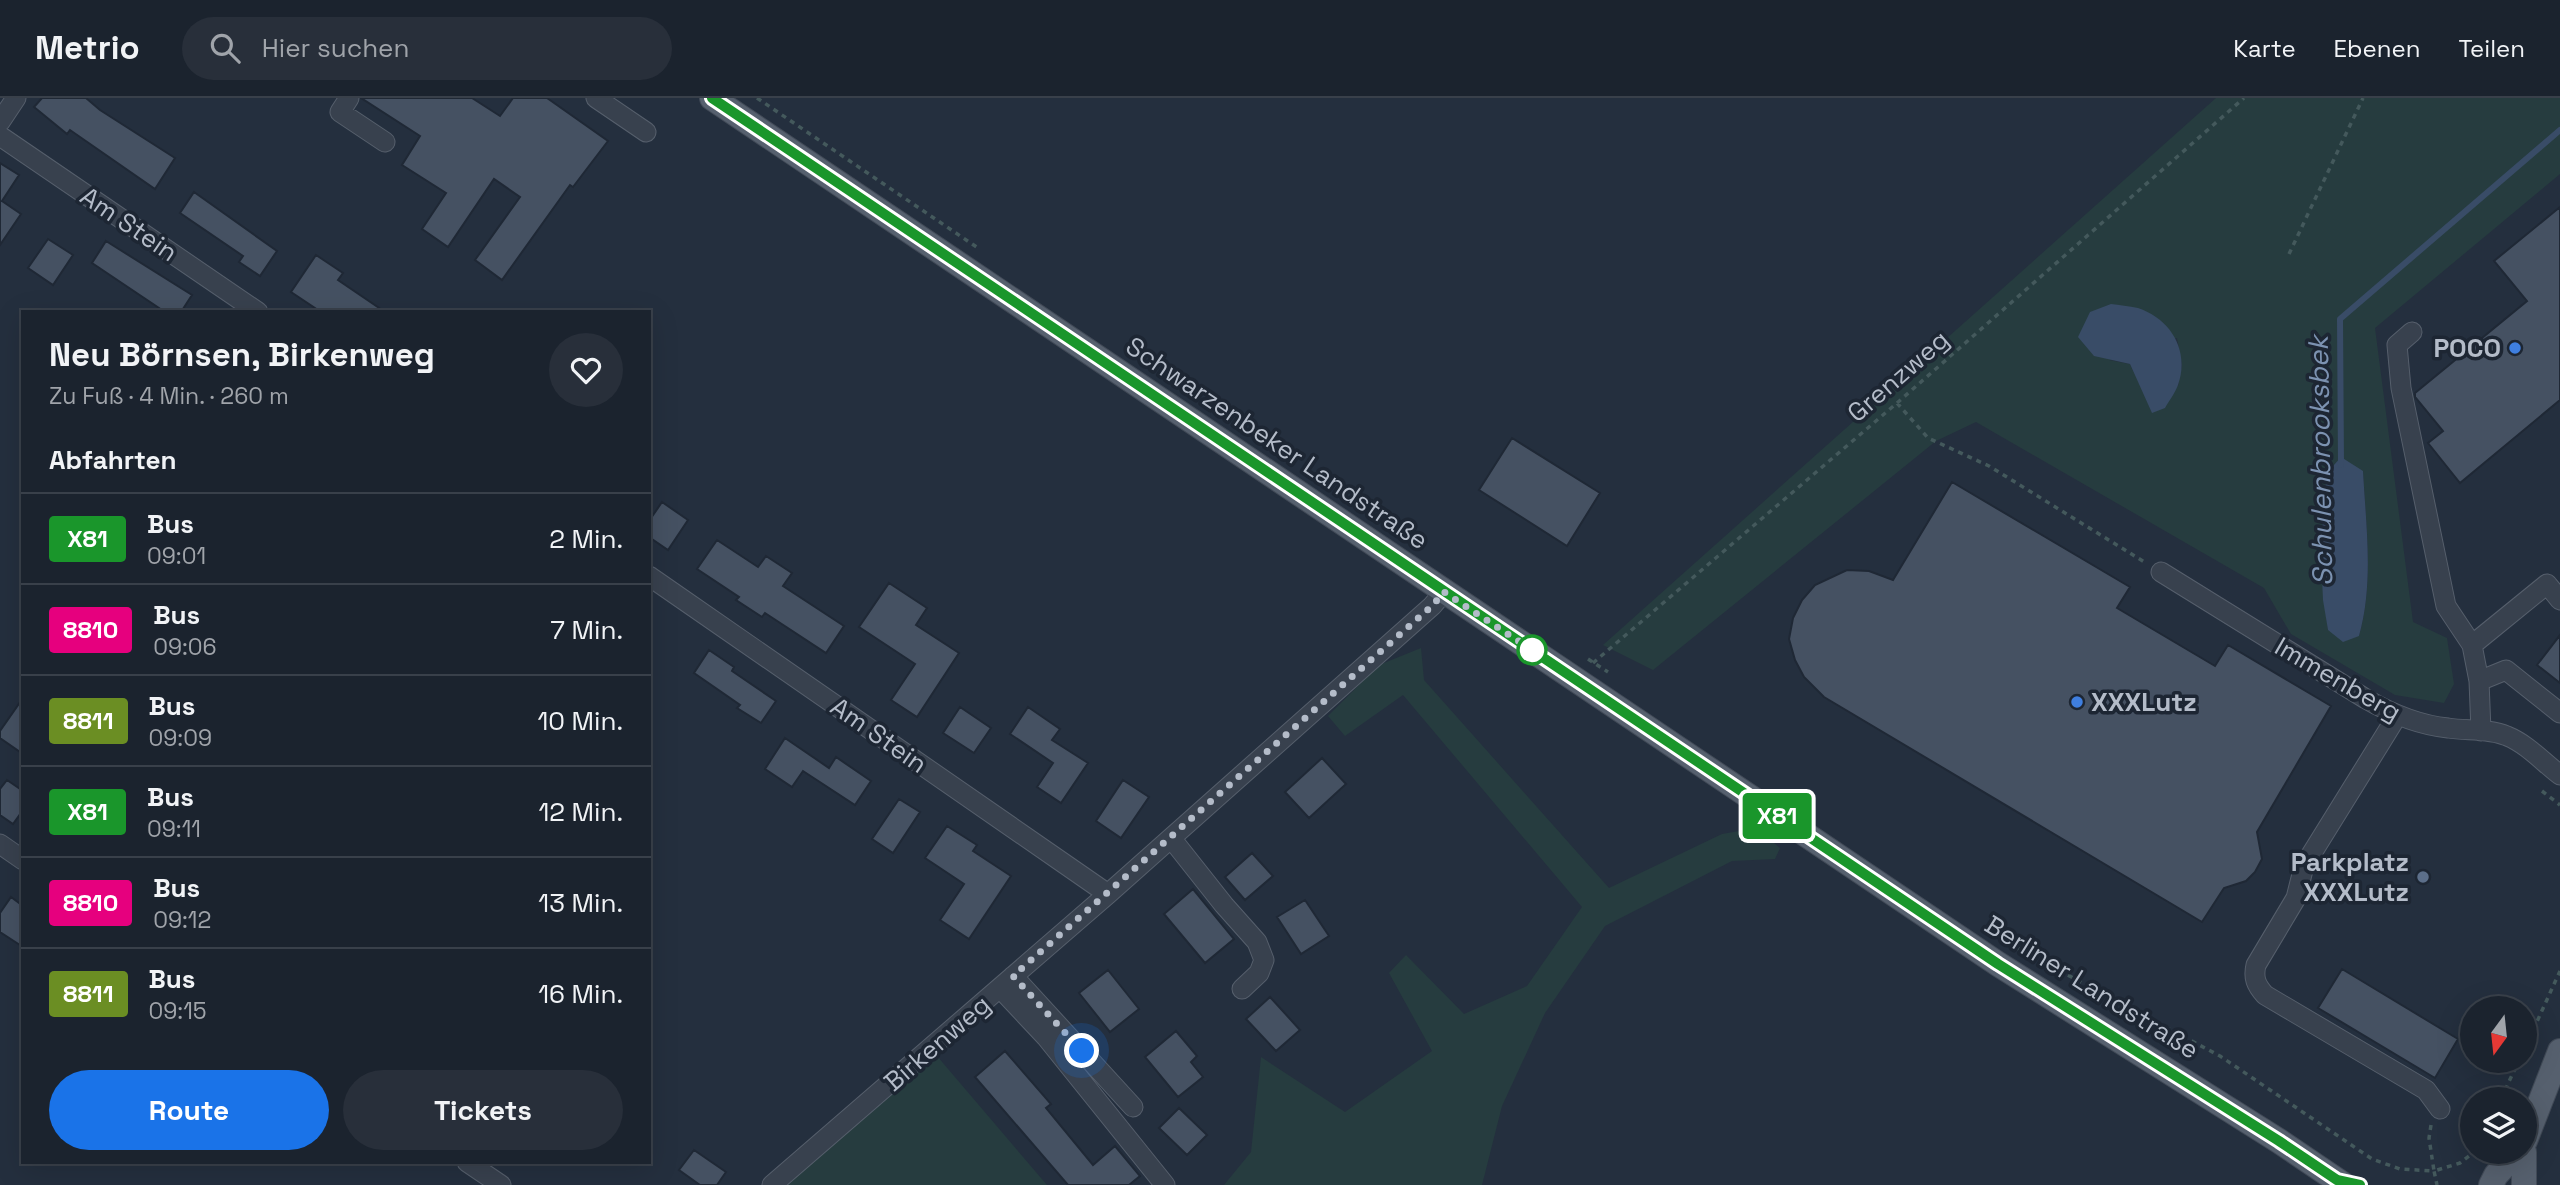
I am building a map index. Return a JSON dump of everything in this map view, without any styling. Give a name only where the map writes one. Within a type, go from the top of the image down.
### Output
[{"type":"main road","name":"Schwarzenbeker Landstraße","points":[[712,98],[1444,592],[1579,668],[1810,838]]},
{"type":"main road","name":"Berliner Landstraße","points":[[1810,838],[1998,964],[2346,1184]]},
{"type":"main road","points":[[2537,1111],[2560,1051]]},
{"type":"main road","points":[[2472,1185],[2493,1180],[2507,1164]]},
{"type":"main road","points":[[2524,1164],[2524,1185]]},
{"type":"street","points":[[349,98],[340,112],[385,142]]},
{"type":"street","points":[[596,98],[646,132]]},
{"type":"street","name":"Am Stein","points":[[0,136],[255,310]]},
{"type":"street","points":[[2412,332],[2397,345],[2401,388],[2446,606],[2472,645],[2479,681],[2481,731]]},
{"type":"street","name":"Immenberg","points":[[2161,572],[2397,716],[2446,728],[2507,736],[2560,775]]},
{"type":"street","name":"Am Stein","points":[[651,577],[1108,894]]},
{"type":"street","points":[[2472,645],[2554,578],[2560,600]]},
{"type":"street","name":"Birkenweg","points":[[772,1185],[1108,894],[1432,606],[1444,592]]},
{"type":"street","points":[[2479,681],[2506,670],[2560,713]]},
{"type":"street","points":[[2397,716],[2304,866],[2296,898],[2256,965],[2254,973],[2255,981],[2265,995],[2426,1090],[2440,1109]]},
{"type":"street","points":[[1171,838],[1257,942],[1264,960],[1259,973],[1242,989]]},
{"type":"street","points":[[0,844],[21,859]]},
{"type":"street","points":[[1007,982],[1133,1107]]},
{"type":"street","points":[[1007,982],[1046,1037],[1165,1185]]},
{"type":"street","points":[[470,1164],[501,1185]]},
{"type":"path","name":"Grenzweg","points":[[1579,668],[1594,662],[1897,403],[2244,98]]},
{"type":"path","points":[[2289,254],[2362,98]]},
{"type":"path","points":[[1897,403],[1928,438],[1989,466],[2161,572]]},
{"type":"path","points":[[1579,668],[1594,662],[1616,678]]},
{"type":"path","points":[[2542,790],[2560,805]]},
{"type":"path","points":[[2010,944],[2220,1056],[2372,1158],[2400,1169],[2434,1171],[2460,1163]]},
{"type":"path","points":[[2538,1019],[2560,971]]},
{"type":"path","points":[[2437,1185],[2429,1138],[2431,1124],[2440,1109]]},
{"type":"green space","points":[[2216,98],[2560,98],[2560,174],[2375,328],[2413,622],[2447,638],[2454,684],[2444,703],[2395,695],[2291,634],[2264,588],[1976,422],[1936,441],[1653,670],[1603,645]],"holes":[[[2177,338],[2182,365],[2178,386],[2141,387],[2130,364],[2109,360]],[[2363,471],[2368,575],[2359,636],[2328,630],[2323,591],[2322,532],[2327,473]]]},
{"type":"green space","points":[[1421,648],[1424,680],[1609,888],[1722,834],[1756,828],[1780,848],[1775,859],[1732,861],[1605,926],[1545,1013],[1502,1106],[1482,1185],[1224,1185],[1251,1152],[1261,1057],[1345,1112],[1432,1051],[1389,973],[1406,955],[1464,1014],[1527,986],[1582,907],[1403,695],[1345,736],[1328,716],[1379,665]]},
{"type":"green space","points":[[937,1056],[1047,1185],[787,1185]]},
{"type":"water","points":[[2111,304],[2138,308],[2150,313],[2168,328],[2175,338],[2181,372],[2177,388],[2165,408],[2152,413],[2130,364],[2094,356],[2078,337],[2090,312]]},
{"type":"water","points":[[2341,457],[2363,471],[2368,554],[2364,616],[2359,636],[2343,642],[2328,630],[2323,600],[2321,555],[2327,473]]},
{"type":"building","points":[[42,98],[86,98],[100,110],[175,158],[155,189],[70,130],[67,134],[34,107]]},
{"type":"building","points":[[361,98],[472,98],[500,116],[513,98],[547,98],[608,141],[573,187],[570,185],[502,280],[475,260],[520,197],[494,179],[448,247],[422,229],[446,193],[402,165],[420,136]]},
{"type":"building","points":[[0,163],[19,175],[2,201],[21,214],[0,245]]},
{"type":"building","points":[[194,192],[277,251],[260,276],[239,262],[243,256],[180,213]]},
{"type":"building","name":"POCO","points":[[2560,207],[2560,400],[2460,483],[2428,443],[2443,431],[2415,397],[2415,393],[2527,301],[2494,261]]},
{"type":"building","points":[[48,239],[73,255],[53,285],[28,268]]},
{"type":"building","points":[[106,241],[192,295],[182,310],[162,310],[92,263]]},
{"type":"building","points":[[316,255],[343,273],[338,280],[382,310],[318,310],[291,292]]},
{"type":"building","points":[[1512,438],[1600,493],[1567,546],[1479,490]]},
{"type":"building","name":"XXXLutz","points":[[1952,482],[2130,587],[2117,608],[2215,666],[2228,645],[2331,706],[2257,832],[2262,859],[2255,872],[2246,881],[2224,888],[2202,922],[1824,697],[1804,677],[1795,660],[1789,639],[1793,618],[1802,600],[1815,585],[1847,570],[1869,571],[1893,580]]},
{"type":"building","points":[[662,502],[688,520],[668,550],[651,538],[651,518]]},
{"type":"building","points":[[717,540],[758,567],[766,556],[792,573],[783,586],[844,626],[826,653],[765,613],[762,617],[736,600],[739,597],[697,569]]},
{"type":"building","points":[[889,583],[927,608],[916,625],[959,653],[917,717],[891,700],[915,664],[859,627]]},
{"type":"building","points":[[2560,635],[2560,683],[2537,665]]},
{"type":"building","points":[[709,650],[734,667],[732,671],[776,701],[761,723],[737,708],[740,705],[694,673]]},
{"type":"building","points":[[21,701],[21,753],[0,738],[0,731]]},
{"type":"building","points":[[960,707],[991,728],[974,753],[943,733]]},
{"type":"building","points":[[1028,707],[1060,729],[1052,740],[1088,763],[1061,803],[1037,787],[1053,763],[1010,734]]},
{"type":"building","points":[[785,738],[829,768],[836,757],[871,781],[855,805],[803,771],[792,787],[765,769]]},
{"type":"building","points":[[1322,758],[1346,784],[1309,818],[1285,792]]},
{"type":"building","points":[[7,780],[21,790],[21,813],[13,824],[0,815],[0,789]]},
{"type":"building","points":[[1123,780],[1149,797],[1121,838],[1096,821]]},
{"type":"building","points":[[899,799],[920,812],[893,853],[872,839]]},
{"type":"building","points":[[947,826],[977,845],[973,851],[1011,876],[969,939],[940,920],[964,884],[925,858]]},
{"type":"building","points":[[1252,853],[1273,876],[1245,900],[1225,877]]},
{"type":"building","points":[[1193,889],[1234,939],[1205,963],[1164,914]]},
{"type":"building","points":[[11,897],[21,904],[21,946],[0,932],[0,913]]},
{"type":"building","points":[[1305,900],[1329,936],[1301,954],[1277,917]]},
{"type":"building","points":[[2342,969],[2458,1039],[2435,1078],[2318,1008]]},
{"type":"building","points":[[1108,970],[1139,1009],[1110,1032],[1079,993]]},
{"type":"building","points":[[1270,997],[1300,1030],[1276,1051],[1246,1019]]},
{"type":"building","points":[[1176,1031],[1197,1056],[1191,1062],[1203,1077],[1178,1097],[1145,1057]]},
{"type":"building","points":[[1005,1051],[1051,1104],[1046,1108],[1093,1165],[1115,1146],[1140,1176],[1129,1185],[1068,1185],[975,1077]]},
{"type":"building","points":[[1179,1108],[1207,1135],[1187,1155],[1159,1128]]},
{"type":"building","points":[[694,1150],[726,1172],[717,1185],[700,1185],[679,1170]]},
{"type":"waterway","name":"Schulenbrooksbek","points":[[2341,465],[2340,319],[2560,130]]},
{"type":"bus line","name":"X81","points":[[712,98],[1998,964],[2337,1180],[2360,1185]]},
{"type":"place","name":"POCO","points":[[2515,348]]},
{"type":"place","name":"XXXLutz","points":[[2077,702]]},
{"type":"place","name":"Parkplatz XXXLutz","points":[[2423,877]]},
{"type":"route","points":[[1082,1051],[1013,976],[1432,606],[1444,592],[1532,650]]}]
